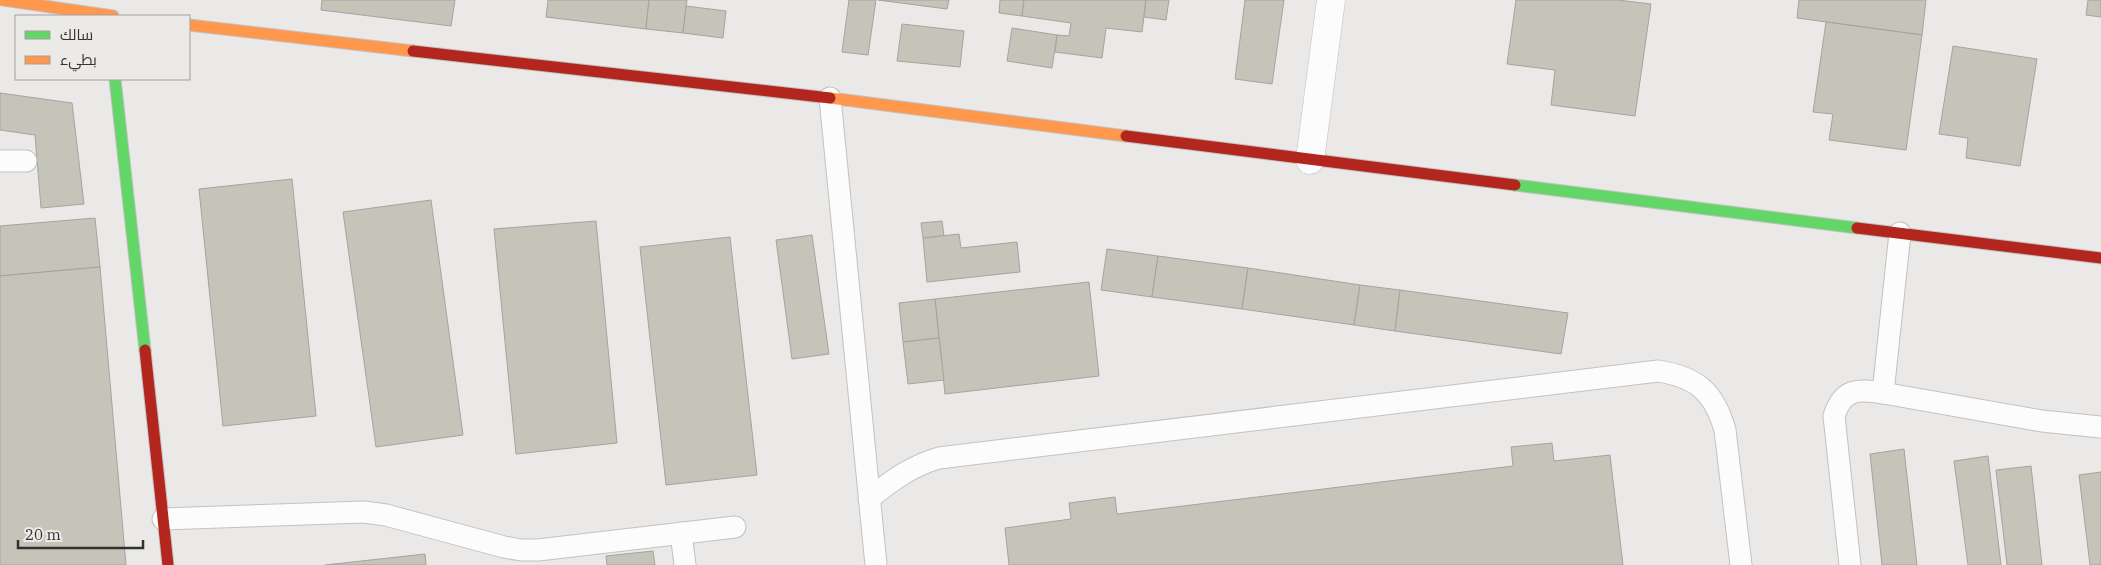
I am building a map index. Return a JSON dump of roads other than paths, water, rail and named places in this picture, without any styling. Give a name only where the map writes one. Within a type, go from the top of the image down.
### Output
[{"type":"street","points":[[2,0],[101,15]]},
{"type":"street","points":[[1310,160],[1331,0]]},
{"type":"street","points":[[190,25],[830,98],[1310,160],[2101,258]]},
{"type":"street","points":[[115,80],[168,565]]},
{"type":"lane","points":[[830,98],[876,565]]},
{"type":"lane","points":[[0,161],[26,161]]},
{"type":"lane","points":[[1884,393],[1900,233]]},
{"type":"lane","points":[[869,500],[904,472],[939,458],[1658,371],[1678,374],[1695,382],[1710,394],[1720,411],[1725,430],[1741,565]]},
{"type":"lane","points":[[1850,565],[1834,416],[1838,405],[1844,397],[1854,392],[1865,390],[2042,421],[2101,427]]},
{"type":"lane","points":[[163,519],[364,512],[386,515],[540,557],[681,533],[735,527]]},
{"type":"lane","points":[[681,533],[685,565]]}]
